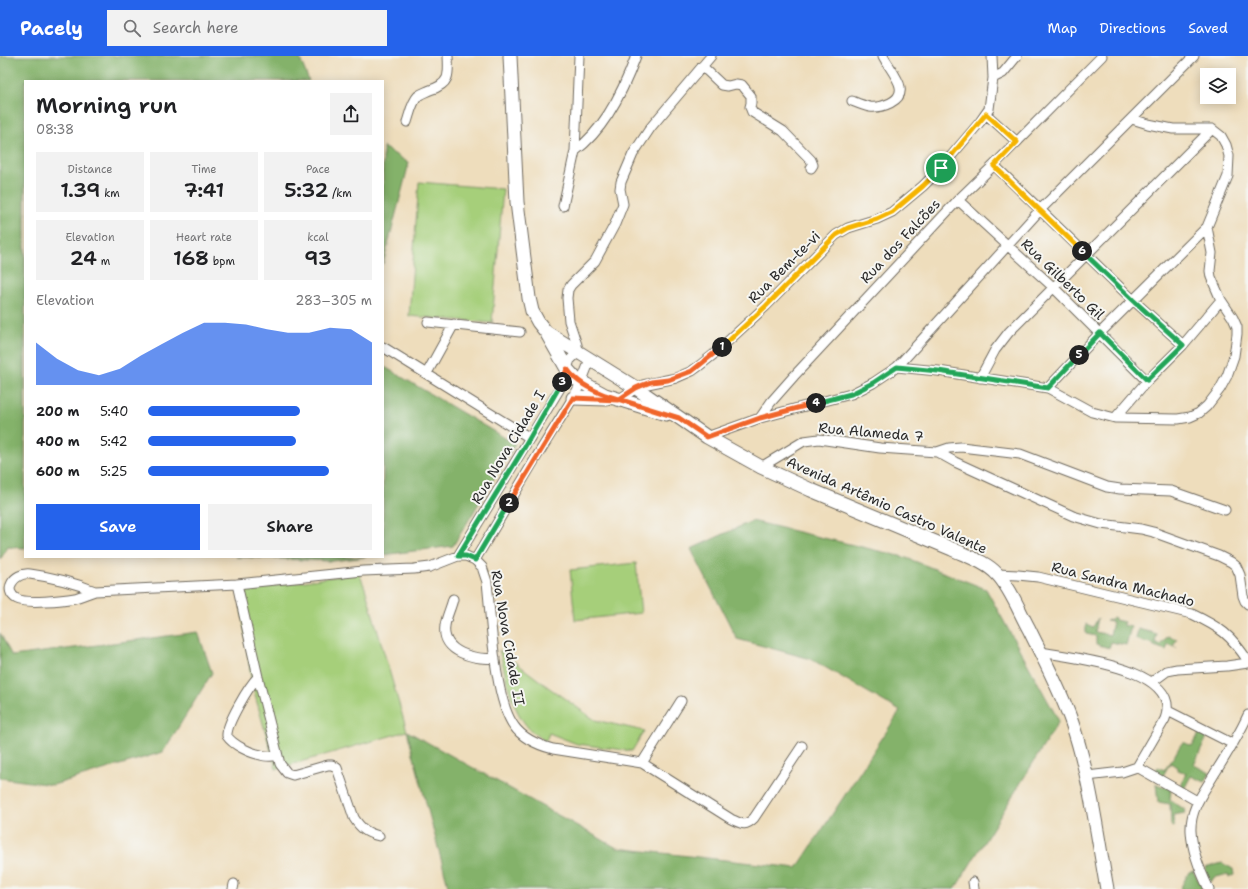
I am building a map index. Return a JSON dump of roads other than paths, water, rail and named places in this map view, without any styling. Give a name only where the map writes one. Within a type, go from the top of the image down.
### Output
[{"type":"main road","name":"Avenida Artêmio Castro Valente","points":[[510,56],[517,202],[532,311],[567,369],[581,383],[618,400],[679,418]]},
{"type":"main road","name":"Avenida Artêmio Castro Valente","points":[[546,332],[636,388],[707,437],[761,467],[811,490],[952,548],[974,559],[997,574],[1015,603],[1040,652],[1070,718],[1087,776],[1107,889]]},
{"type":"main road","points":[[573,398],[618,400]]},
{"type":"street","points":[[407,122],[413,102],[417,97],[421,93],[438,88],[445,82],[448,77],[448,56]]},
{"type":"street","points":[[563,206],[575,151],[578,56]]},
{"type":"street","points":[[575,151],[585,144],[594,134],[616,102],[636,56]]},
{"type":"street","points":[[578,352],[569,321],[567,298],[568,290],[571,285],[595,261],[615,224],[623,204],[620,189],[621,182],[633,154],[651,127],[711,56]]},
{"type":"street","points":[[852,101],[876,107],[894,101],[898,96],[900,87],[897,79],[883,56]]},
{"type":"street","name":"Rua Bem-te-vi","points":[[618,400],[636,388],[651,382],[676,378],[700,366],[766,306],[836,235],[848,228],[877,219],[892,212],[923,186],[941,168],[986,114],[990,102],[993,78],[992,56]]},
{"type":"street","points":[[993,78],[1003,73],[1017,56]]},
{"type":"street","name":"Rua dos Falcões","points":[[760,418],[771,402],[794,376],[958,200],[994,166],[1102,56]]},
{"type":"street","points":[[707,437],[760,418],[851,394],[873,383],[897,367],[1040,210],[1194,56]]},
{"type":"street","points":[[702,66],[722,85],[742,85],[751,96],[752,99],[750,107],[752,112],[783,131],[811,160],[813,165],[811,168]]},
{"type":"street","points":[[986,114],[1017,142]]},
{"type":"street","points":[[1048,388],[1100,333],[1207,227],[1228,176],[1229,156],[1226,145],[1221,136],[1212,130],[1173,128],[1148,124],[1132,119]]},
{"type":"street","points":[[980,378],[995,350],[1009,332],[1085,254],[1212,130]]},
{"type":"street","points":[[994,166],[1133,300],[1183,345]]},
{"type":"street","name":"Rua Gilberto Gil","points":[[958,200],[1053,287],[1147,380]]},
{"type":"street","points":[[897,367],[938,371],[1048,388],[1092,412],[1115,418],[1178,419],[1190,417],[1207,406],[1220,389],[1227,376],[1234,356],[1238,334],[1233,318],[1221,300],[1211,278],[1210,271],[1212,253],[1207,227]]},
{"type":"street","points":[[1115,418],[1147,380],[1183,345],[1221,300]]},
{"type":"street","points":[[428,322],[520,332]]},
{"type":"street","points":[[427,373],[454,324]]},
{"type":"street","points":[[384,348],[530,438]]},
{"type":"street","name":"Rua Nova Cidade I","points":[[458,556],[559,390],[572,356],[578,352]]},
{"type":"street","name":"Rua Nova Cidade I","points":[[475,560],[573,398],[590,360]]},
{"type":"street","points":[[559,390],[573,398]]},
{"type":"street","name":"Rua Alameda 7","points":[[761,467],[804,441],[811,440],[866,447],[937,452]]},
{"type":"street","points":[[524,448],[537,456]]},
{"type":"street","points":[[937,452],[949,448],[960,448],[1020,454],[1107,487],[1171,491],[1225,510]]},
{"type":"street","points":[[937,452],[955,462],[1073,516],[1101,524],[1153,532],[1219,556],[1236,566],[1240,575],[1243,596],[1248,604]]},
{"type":"street","points":[[95,591],[75,584],[29,574],[22,574],[18,576],[13,580],[10,588],[12,595],[17,599],[27,601],[74,598],[95,591],[237,584],[363,571],[414,569],[430,567],[458,556],[466,556],[475,560]]},
{"type":"street","name":"Rua Nova Cidade II","points":[[475,560],[482,566],[487,582],[495,658],[502,698],[508,717],[515,728],[528,739],[542,746],[553,749],[642,762],[731,819],[744,824],[749,824],[754,818],[802,746]]},
{"type":"street","name":"Rua Sandra Machado","points":[[997,574],[1038,577],[1192,614],[1213,624],[1224,632],[1235,642],[1248,662]]},
{"type":"street","points":[[237,584],[280,764],[287,773],[293,775],[328,765],[332,765],[337,768],[354,818],[361,828],[369,834],[379,836]]},
{"type":"street","points":[[454,599],[445,626],[450,645],[462,654],[485,659],[495,658]]},
{"type":"street","points":[[1040,652],[1117,667],[1152,682],[1160,688],[1165,696],[1168,711],[1137,768]]},
{"type":"street","points":[[1152,682],[1167,671],[1227,666],[1248,662]]},
{"type":"street","points":[[258,677],[247,691],[228,727],[227,736],[230,741],[260,755],[278,756]]},
{"type":"street","points":[[642,762],[681,701]]},
{"type":"street","points":[[1168,711],[1233,744]]},
{"type":"street","points":[[1208,889],[1200,871],[1194,848],[1191,823],[1197,801],[1233,744],[1248,715]]},
{"type":"street","points":[[1087,776],[1122,772],[1137,768],[1197,801]]}]
